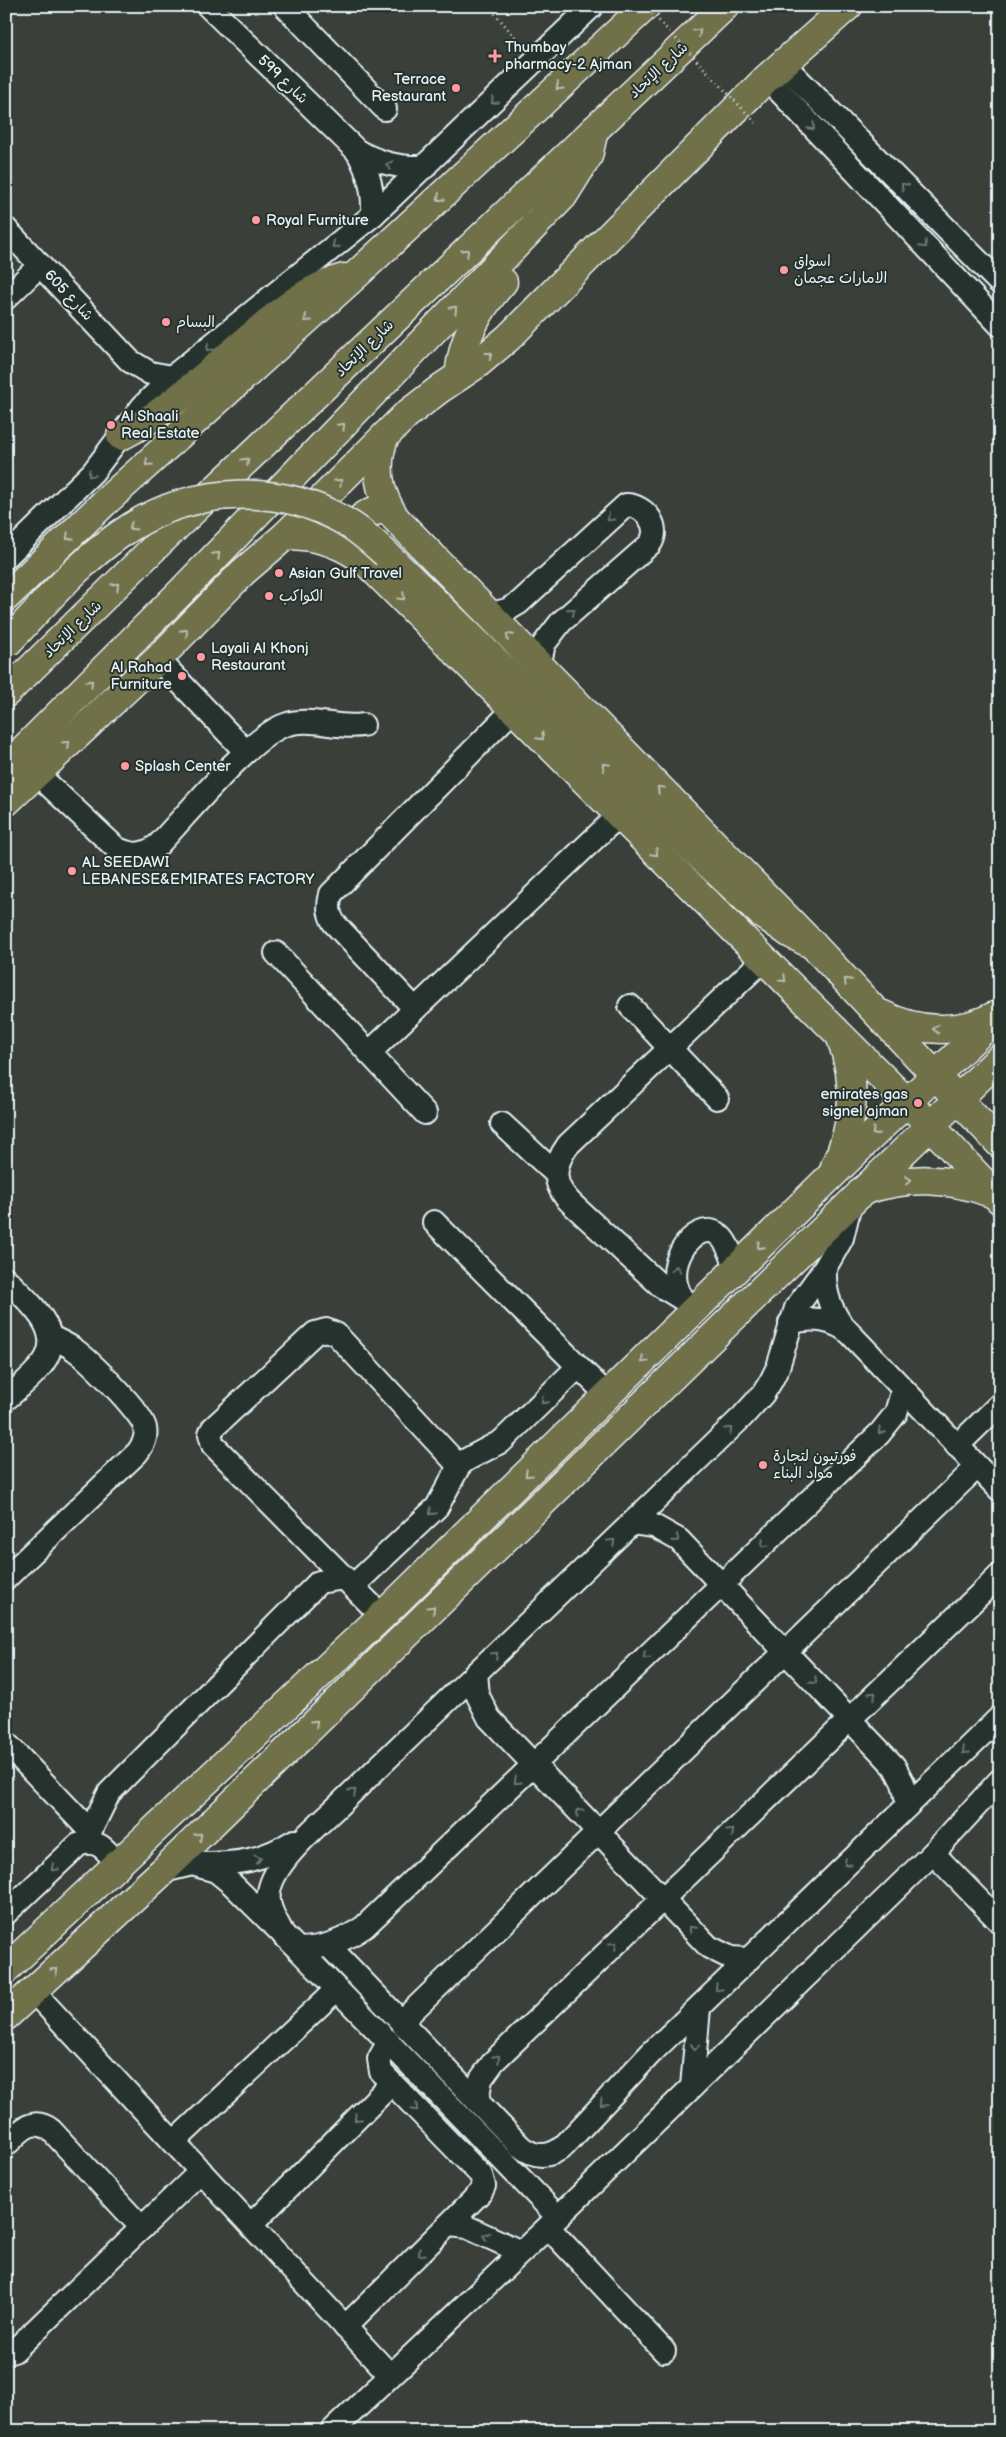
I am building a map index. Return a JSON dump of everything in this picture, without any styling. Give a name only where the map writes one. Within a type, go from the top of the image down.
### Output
[{"type":"main road","points":[[6,597],[104,503],[357,274],[646,6]]},
{"type":"main road","name":"شارع الإتحاد","points":[[6,693],[160,542],[725,6]]},
{"type":"main road","points":[[6,802],[158,659],[243,572],[286,535],[423,401],[508,338],[775,71],[848,6]]},
{"type":"main road","points":[[6,767],[182,591],[563,196],[581,170],[592,145],[594,130]]},
{"type":"main road","points":[[459,376],[463,347],[474,320],[515,267],[542,218]]},
{"type":"main road","points":[[121,436],[160,411],[298,298],[326,283],[357,274]]},
{"type":"main road","points":[[384,438],[378,462],[378,474],[383,498],[389,509],[488,615],[813,945],[1000,1144]]},
{"type":"main road","points":[[6,644],[62,584],[110,542],[151,516],[187,502],[208,497],[246,494],[289,499],[327,512],[344,521],[386,554],[558,722],[760,912],[791,934],[813,945]]},
{"type":"main road","points":[[348,549],[350,533],[359,519],[373,511],[389,509]]},
{"type":"main road","points":[[286,535],[311,537],[348,549],[367,563],[514,709],[618,816],[930,1125],[997,1197]]},
{"type":"main road","points":[[182,591],[243,572]]},
{"type":"main road","points":[[876,1012],[903,1024],[946,1029],[976,1024],[1000,1014]]},
{"type":"main road","points":[[10,1958],[118,1865],[382,1616],[608,1396],[689,1305],[737,1269],[827,1179],[1000,1014]]},
{"type":"main road","points":[[827,1179],[843,1150],[853,1102],[850,1068],[841,1037]]},
{"type":"main road","points":[[6,2016],[163,1871],[1000,1058]]},
{"type":"main road","points":[[856,1196],[898,1181],[918,1179],[956,1182],[997,1197]]},
{"type":"street","name":"شارع 599","points":[[208,6],[357,151],[382,163],[396,166],[425,167]]},
{"type":"street","points":[[285,6],[384,109]]},
{"type":"street","points":[[6,557],[93,472],[142,408],[172,377],[373,215],[592,6]]},
{"type":"street","points":[[775,71],[811,92],[1000,283]]},
{"type":"street","points":[[775,71],[794,108],[1000,325]]},
{"type":"street","points":[[794,108],[811,92]]},
{"type":"street","name":"شارع 599","points":[[357,151],[371,182],[373,215]]},
{"type":"street","name":"شارع 605","points":[[6,230],[130,361],[150,373],[172,377]]},
{"type":"street","points":[[6,298],[40,265]]},
{"type":"street","name":"شارع 605","points":[[130,361],[140,388],[142,408]]},
{"type":"street","points":[[488,615],[507,610],[519,603],[626,505],[633,505],[653,522],[656,529],[655,537],[650,544],[560,622],[544,644],[539,666]]},
{"type":"street","points":[[158,659],[246,752]]},
{"type":"street","points":[[415,1009],[334,923],[329,914],[328,904],[331,894],[514,709]]},
{"type":"street","points":[[36,773],[116,848],[133,854],[142,854],[158,845],[246,752],[268,732],[289,723],[311,722],[350,727],[363,725]]},
{"type":"street","points":[[369,1053],[618,816]]},
{"type":"street","points":[[276,953],[425,1113]]},
{"type":"street","points":[[555,1173],[560,1158],[568,1145],[764,960]]},
{"type":"street","points":[[630,1006],[717,1098]]},
{"type":"street","points":[[502,1124],[555,1173],[560,1190],[572,1204],[661,1286],[689,1305]]},
{"type":"street","points":[[291,1943],[270,1907],[270,1882],[278,1868],[318,1826],[632,1524],[763,1394],[778,1367],[790,1323],[804,1295],[825,1268],[842,1238],[856,1196]]},
{"type":"street","points":[[434,1222],[608,1396]]},
{"type":"street","points":[[689,1305],[675,1281],[677,1257],[685,1245],[700,1233],[711,1231],[721,1236],[737,1269]]},
{"type":"street","points":[[825,1268],[826,1292],[835,1314],[850,1333],[1000,1490]]},
{"type":"street","points":[[6,1279],[42,1317],[51,1337],[50,1347],[42,1365],[6,1399]]},
{"type":"street","points":[[790,1323],[810,1319],[821,1320],[831,1322],[850,1333]]},
{"type":"street","points":[[382,1616],[213,1445],[210,1434],[217,1424],[315,1332],[326,1330],[336,1334],[458,1466]]},
{"type":"street","points":[[6,1578],[137,1453],[146,1436],[145,1427],[135,1411],[83,1357],[68,1345],[51,1337]]},
{"type":"street","points":[[6,1913],[88,1836],[109,1793],[308,1592],[319,1582],[349,1582],[437,1507],[458,1466],[502,1441],[578,1366]]},
{"type":"street","points":[[291,1943],[328,1945],[352,1935],[364,1927],[889,1424],[898,1407],[903,1389]]},
{"type":"street","points":[[957,1446],[1000,1404]]},
{"type":"street","points":[[401,2022],[977,1467]]},
{"type":"street","points":[[632,1524],[654,1526],[671,1534],[894,1766],[903,1783],[908,1805]]},
{"type":"street","points":[[477,2101],[481,2079],[494,2061],[1000,1575]]},
{"type":"street","points":[[476,1673],[478,1696],[486,1713],[598,1832],[709,1947],[731,1958],[748,1959]]},
{"type":"street","points":[[328,1945],[526,2151],[542,2156],[550,2154],[564,2146],[626,2078],[1000,1717]]},
{"type":"street","points":[[6,1742],[88,1836],[118,1865]]},
{"type":"street","points":[[332,2431],[553,2222],[933,1853],[1000,1780]]},
{"type":"street","points":[[163,1871],[192,1864],[230,1863],[265,1857],[318,1826]]},
{"type":"street","points":[[933,1853],[1000,1922]]},
{"type":"street","points":[[192,1864],[216,1871],[223,1876],[389,2041],[553,2222],[664,2351]]},
{"type":"street","points":[[174,2142],[337,1989]]},
{"type":"street","points":[[34,1991],[390,2375]]},
{"type":"street","points":[[692,2087],[699,2008]]},
{"type":"street","points":[[346,2327],[450,2225],[483,2189],[483,2178],[381,2072],[378,2063],[389,2041]]},
{"type":"street","points":[[251,2225],[391,2084]]},
{"type":"street","points":[[6,2145],[27,2126],[35,2123],[44,2125],[51,2130],[142,2228]]},
{"type":"street","points":[[6,2353],[14,2351],[20,2346],[201,2171]]},
{"type":"street","points":[[450,2225],[467,2227],[521,2252]]},
{"type":"path","points":[[488,6],[536,60]]},
{"type":"path","points":[[646,6],[756,123]]},
{"type":"place","name":"Thumbay pharmacy-2 Ajman","points":[[495,56]]},
{"type":"place","name":"Terrace Restaurant","points":[[456,88]]},
{"type":"place","name":"Royal Furniture","points":[[256,220]]},
{"type":"place","name":"اسواق الامارات عجمان","points":[[784,270]]},
{"type":"place","name":"البسام","points":[[166,322]]},
{"type":"place","name":"Al Shaali Real Estate","points":[[111,425]]},
{"type":"place","name":"Asian Gulf Travel","points":[[279,573]]},
{"type":"place","name":"الكواكب","points":[[269,596]]},
{"type":"place","name":"Layali Al Khonj Restaurant","points":[[201,657]]},
{"type":"place","name":"Al Rahad Furniture","points":[[182,676]]},
{"type":"place","name":"Splash Center","points":[[125,766]]},
{"type":"place","name":"AL SEEDAWI LEBANESE&EMIRATES FACTORY","points":[[72,871]]},
{"type":"place","name":"emirates gas signel ajman","points":[[918,1103]]},
{"type":"place","name":"فورتيون لتجارة مواد البناء","points":[[763,1465]]}]
